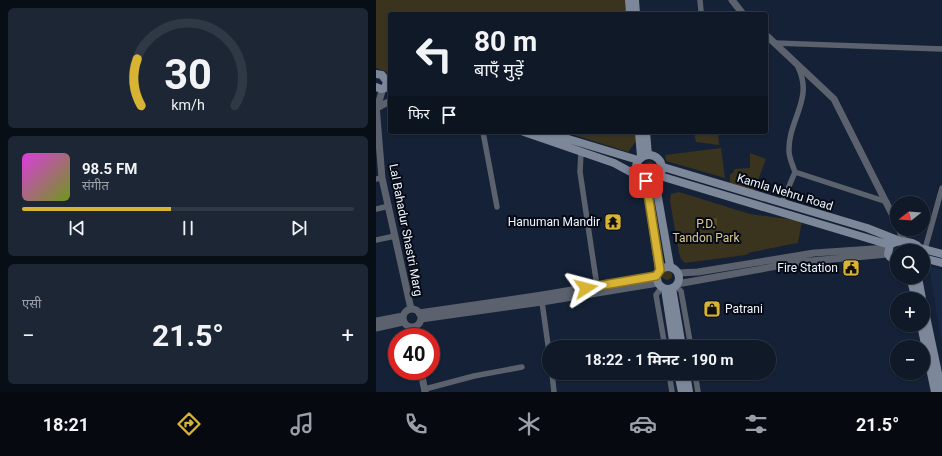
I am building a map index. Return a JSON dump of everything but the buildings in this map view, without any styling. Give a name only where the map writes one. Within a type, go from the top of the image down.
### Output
[{"type":"main road","points":[[628,0],[630,12]]},
{"type":"main road","points":[[634,0],[636,12]]},
{"type":"main road","points":[[376,74],[382,75],[383,86]]},
{"type":"main road","points":[[530,134],[614,163],[646,181],[658,178]]},
{"type":"main road","points":[[553,134],[643,157],[657,157],[663,167],[658,178],[670,266],[666,283],[673,340]]},
{"type":"main road","points":[[639,134],[643,157]]},
{"type":"main road","points":[[638,176],[636,167],[643,157],[646,134]]},
{"type":"main road","name":"Kamla Nehru Road","points":[[663,167],[867,228],[910,244]]},
{"type":"main road","name":"Kamla Nehru Road","points":[[658,178],[889,249],[890,257]]},
{"type":"main road","points":[[646,181],[666,283],[680,340]]},
{"type":"main road","points":[[889,249],[902,241]]},
{"type":"main road","points":[[930,251],[942,254]]},
{"type":"main road","points":[[930,260],[942,263]]},
{"type":"main road","points":[[666,283],[678,273],[670,266]]},
{"type":"main road","points":[[922,332],[935,392]]},
{"type":"main road","points":[[930,332],[942,392]]},
{"type":"main road","points":[[679,380],[682,392]]},
{"type":"main road","points":[[687,380],[689,392]]},
{"type":"street","points":[[700,0],[701,11]]},
{"type":"street","points":[[732,0],[741,12]]},
{"type":"street","points":[[768,37],[834,99],[890,209]]},
{"type":"street","points":[[775,43],[942,49]]},
{"type":"street","points":[[782,203],[795,172],[789,153],[790,138],[804,98],[802,76],[795,61]]},
{"type":"street","name":"Lal Bahadur Shastri Marg","points":[[383,86],[376,107],[379,179],[389,206],[411,309]]},
{"type":"street","points":[[376,107],[388,102]]},
{"type":"street","points":[[483,134],[497,207]]},
{"type":"street","points":[[581,152],[580,172],[597,286]]},
{"type":"street","points":[[795,172],[887,202]]},
{"type":"street","points":[[924,244],[942,188]]},
{"type":"street","points":[[376,208],[389,206]]},
{"type":"street","points":[[376,240],[395,236]]},
{"type":"street","points":[[901,236],[902,241]]},
{"type":"street","points":[[678,273],[698,272],[814,253],[889,249]]},
{"type":"street","points":[[403,319],[406,311],[411,309],[420,316],[542,302],[889,249]]},
{"type":"street","points":[[664,340],[656,295],[666,283]]},
{"type":"street","points":[[420,316],[597,286],[666,283],[681,291],[689,340]]},
{"type":"street","points":[[542,302],[547,340]]},
{"type":"street","points":[[403,319],[408,326],[413,327],[419,324],[420,316]]},
{"type":"street","points":[[376,321],[403,319]]},
{"type":"street","points":[[376,328],[403,319]]},
{"type":"street","points":[[423,380],[425,391],[474,376],[522,367]]},
{"type":"street","points":[[553,380],[554,392]]},
{"type":"street","points":[[670,380],[672,392]]},
{"type":"street","points":[[696,380],[698,392]]},
{"type":"shaded area","points":[[717,218],[717,229],[707,229],[706,219]]},
{"type":"shaded area","points":[[930,266],[942,270],[942,345],[930,272]]},
{"type":"green space","points":[[376,0],[625,0],[626,12],[388,12],[388,72],[376,68]]},
{"type":"green space","points":[[571,134],[636,134],[637,140],[628,152]]},
{"type":"green space","points":[[694,134],[718,134],[719,145],[696,142]]},
{"type":"green space","points":[[721,148],[725,178],[666,161],[665,155]]},
{"type":"green space","points":[[750,153],[766,159],[754,191],[730,183],[730,174],[733,173],[734,169],[750,168]]},
{"type":"green space","points":[[650,162],[655,164],[657,169],[655,174],[650,176],[645,174],[643,169],[645,164]]},
{"type":"green space","name":"P.D. Tandon Park","points":[[679,192],[750,214],[802,221],[798,243],[751,252],[746,255],[685,263],[681,259],[679,253],[670,201],[671,194]]},
{"type":"green space","points":[[665,270],[669,270],[671,271],[671,279],[665,280],[662,277],[662,273]]},
{"type":"place","name":"Hanuman Mandir","points":[[613,222]]},
{"type":"place","name":"Fire Station","points":[[851,268]]},
{"type":"place","name":"Patrani","points":[[712,309]]},
{"type":"route","points":[[586,288],[656,276],[660,270],[646,181]]}]
